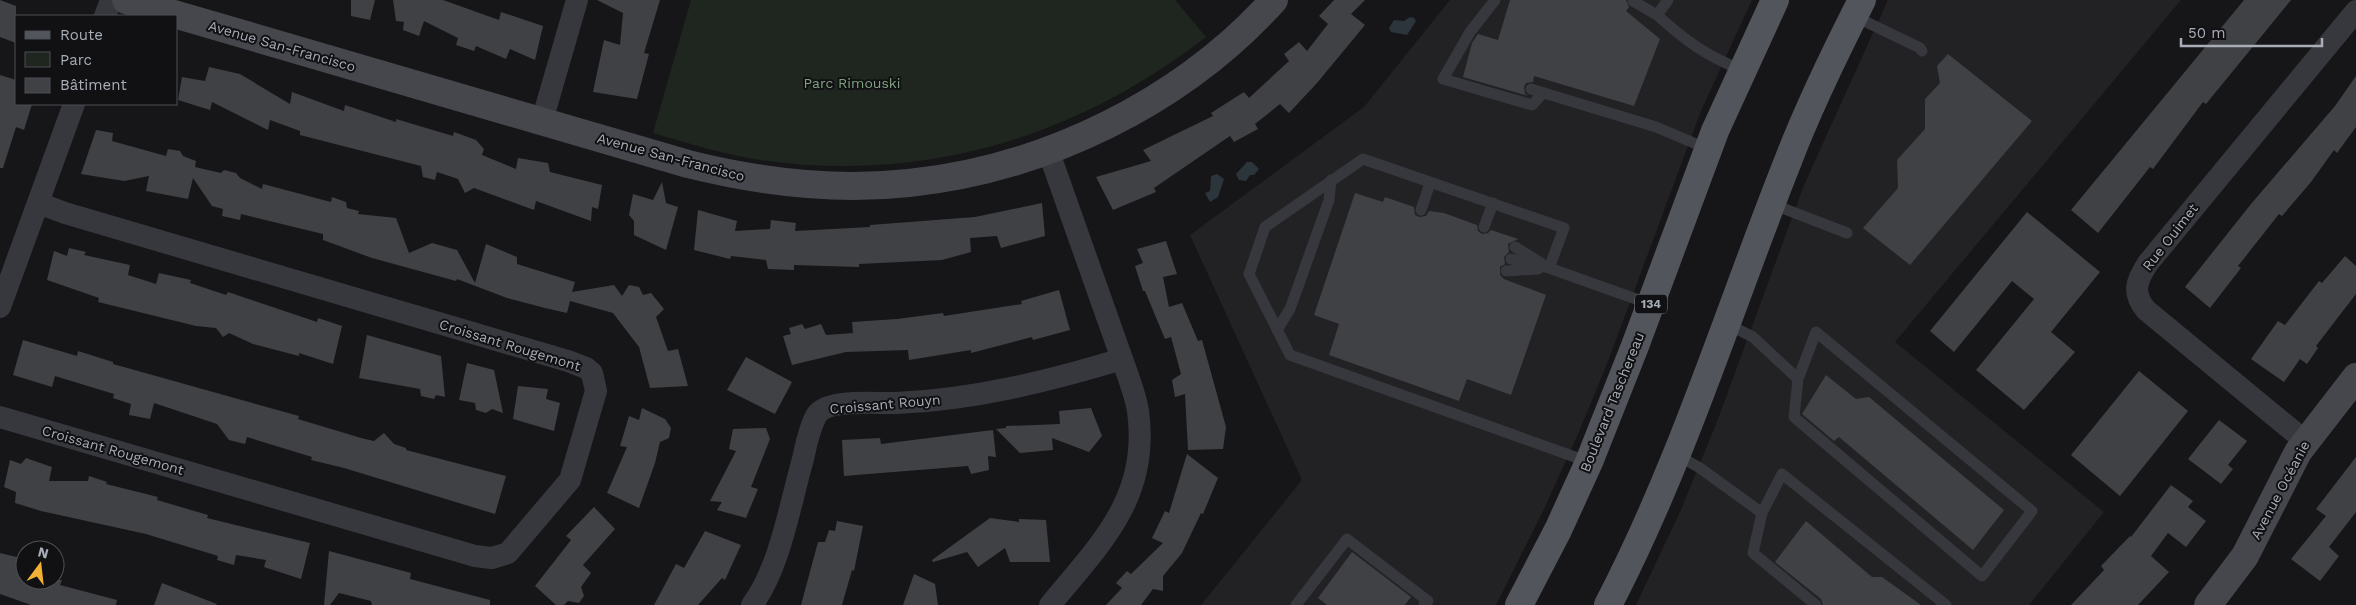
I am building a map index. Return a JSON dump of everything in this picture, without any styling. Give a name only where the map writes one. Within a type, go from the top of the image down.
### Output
[{"type":"main road","name":"Boulevard Taschereau","points":[[1519,605],[1558,530],[1589,462],[1708,149],[1741,70],[1775,0]]},
{"type":"main road","points":[[1608,605],[1677,455],[1771,204],[1810,110],[1858,8]]},
{"type":"street","points":[[106,15],[111,0]]},
{"type":"street","name":"Avenue San-Francisco","points":[[126,0],[178,15]]},
{"type":"street","points":[[542,121],[577,0]]},
{"type":"street","name":"Avenue San-Francisco","points":[[178,15],[707,169],[750,178],[807,184],[854,186],[931,180],[994,167],[1048,150],[1094,131],[1164,92],[1224,48],[1274,0]]},
{"type":"street","name":"Rue Ouimet","points":[[2305,441],[2146,310],[2136,292],[2139,280],[2148,263],[2356,11]]},
{"type":"street","points":[[0,307],[74,105]]},
{"type":"street","points":[[1048,150],[1133,390],[1139,425],[1137,465],[1126,504],[1100,544],[1050,605]]},
{"type":"street","name":"Croissant Rougemont","points":[[0,417],[474,556],[492,558],[500,557],[515,545],[570,480],[596,391],[592,373],[586,368],[568,361],[75,216],[38,203]]},
{"type":"street","name":"Croissant Rouyn","points":[[752,605],[770,575],[811,430],[820,410],[841,404],[920,402],[980,395],[1089,369],[1122,359]]},
{"type":"street","name":"Avenue Océanie","points":[[2208,605],[2245,556],[2290,466],[2305,441],[2356,377]]},
{"type":"lane","points":[[1495,0],[1470,32],[1443,79],[1532,105],[1542,93]]},
{"type":"lane","points":[[1657,15],[1668,0]]},
{"type":"lane","points":[[1633,2],[1657,15],[1691,45],[1741,70]]},
{"type":"lane","points":[[1858,8],[1922,51]]},
{"type":"lane","points":[[1531,89],[1656,127],[1708,149]]},
{"type":"lane","points":[[1549,268],[1564,228],[1452,188],[1430,184],[1364,159],[1265,227],[1249,274],[1290,355],[1589,462]]},
{"type":"lane","points":[[1277,330],[1290,309],[1326,210],[1331,180]]},
{"type":"lane","points":[[1421,210],[1430,184]]},
{"type":"lane","points":[[1484,227],[1493,202]]},
{"type":"lane","points":[[1771,204],[1847,233]]},
{"type":"lane","points":[[1515,247],[1549,268]]},
{"type":"lane","points":[[1511,259],[1549,268],[1650,304]]},
{"type":"lane","points":[[1506,271],[1549,268]]},
{"type":"lane","points":[[1727,324],[1753,337],[1798,379]]},
{"type":"lane","points":[[1816,332],[2032,511],[1982,576],[1794,417],[1798,379],[1816,332]]},
{"type":"lane","points":[[1677,455],[1700,468],[1762,513]]},
{"type":"lane","points":[[1816,605],[1753,553],[1762,513],[1782,474],[1946,605]]},
{"type":"lane","points":[[1296,605],[1347,539],[1428,601],[1424,605]]},
{"type":"shaded area","points":[[1450,0],[1752,0],[1701,111],[1607,364],[1578,434],[1545,507],[1496,605],[1201,605],[1302,480],[1190,235],[1364,107]]},
{"type":"shaded area","points":[[1888,0],[2181,0],[1895,342],[2104,512],[2029,605],[1636,605],[1680,512],[1718,419],[1804,185]]},
{"type":"shaded area","points":[[1410,17],[1416,21],[1407,35],[1391,32],[1389,28],[1394,20],[1404,21]]},
{"type":"shaded area","points":[[1247,162],[1252,162],[1259,169],[1254,175],[1250,175],[1246,181],[1239,180],[1236,174]]},
{"type":"shaded area","points":[[1217,174],[1224,179],[1218,197],[1210,202],[1205,193],[1210,191],[1211,176]]},
{"type":"green space","name":"Parc Rimouski","points":[[691,0],[1175,0],[1206,37],[1155,73],[1102,103],[1047,128],[990,147],[932,159],[872,165],[810,165],[736,156],[653,133]]},
{"type":"building","points":[[0,0],[16,6],[15,43],[0,37]]},
{"type":"building","points":[[351,0],[375,0],[370,20],[351,16]]},
{"type":"building","points":[[393,0],[443,0],[499,20],[501,12],[543,26],[535,60],[510,49],[506,59],[476,46],[474,51],[456,45],[458,38],[424,21],[419,36],[403,30],[404,22],[396,21]]},
{"type":"building","points":[[597,0],[660,0],[644,53],[649,54],[637,99],[593,92],[604,40],[620,45],[623,13]]},
{"type":"building","points":[[1334,0],[1365,0],[1351,14],[1365,25],[1317,83],[1289,113],[1280,104],[1255,124],[1258,129],[1234,142],[1230,136],[1154,188],[1156,192],[1113,210],[1096,177],[1151,161],[1143,150],[1213,116],[1211,113],[1244,92],[1249,98],[1289,61],[1284,54],[1299,42],[1307,51],[1328,24],[1319,16]]},
{"type":"building","points":[[1510,0],[1626,0],[1629,7],[1626,11],[1660,39],[1634,106],[1534,76],[1533,82],[1526,83],[1524,87],[1525,94],[1529,96],[1463,77],[1472,43],[1478,34],[1498,40]]},
{"type":"building","points":[[2244,0],[2291,0],[2206,104],[2203,102],[2153,169],[2150,167],[2098,233],[2071,210]]},
{"type":"building","points":[[1948,54],[2032,121],[1910,265],[1863,228],[1898,188],[1897,160],[1925,129],[1925,99],[1940,83],[1937,66]]},
{"type":"building","points":[[209,67],[240,74],[290,104],[292,92],[344,111],[345,105],[396,122],[396,119],[453,136],[454,132],[476,140],[484,149],[482,155],[516,169],[518,158],[548,163],[550,172],[602,185],[598,209],[592,207],[591,221],[536,201],[534,210],[474,188],[465,193],[458,179],[437,172],[435,180],[423,177],[421,166],[300,135],[300,131],[270,120],[268,130],[212,102],[210,110],[178,100],[182,77],[205,81]]},
{"type":"building","points":[[0,75],[15,80],[15,105],[32,105],[24,130],[16,127],[3,168],[0,168]]},
{"type":"building","points":[[2356,76],[2356,127],[2337,153],[2334,150],[2311,182],[2282,216],[2279,214],[2238,266],[2241,268],[2210,308],[2185,287],[2251,204],[2335,106]]},
{"type":"building","points":[[96,130],[113,133],[112,141],[166,156],[168,149],[180,151],[183,156],[196,161],[195,167],[221,173],[224,170],[236,173],[240,178],[262,189],[263,184],[331,202],[332,197],[346,202],[347,208],[359,211],[358,214],[396,218],[409,253],[432,243],[457,250],[475,283],[486,244],[517,257],[517,264],[575,282],[572,292],[614,285],[622,296],[629,285],[639,287],[643,295],[651,293],[664,309],[656,317],[668,351],[678,349],[688,386],[650,388],[639,347],[613,313],[570,301],[567,313],[545,308],[507,298],[457,279],[456,281],[372,258],[323,240],[323,234],[241,214],[240,220],[222,216],[223,209],[212,206],[193,178],[188,199],[146,191],[149,176],[124,181],[81,174]]},
{"type":"building","points":[[662,182],[666,203],[678,207],[666,250],[634,235],[634,221],[629,215],[633,194],[653,200]]},
{"type":"building","points":[[1355,193],[1383,202],[1385,197],[1414,207],[1415,215],[1419,217],[1426,216],[1429,211],[1444,213],[1477,225],[1478,231],[1482,234],[1488,233],[1491,230],[1518,239],[1508,244],[1509,252],[1504,257],[1505,264],[1500,267],[1500,275],[1504,279],[1546,295],[1511,395],[1467,379],[1459,401],[1329,355],[1339,324],[1314,315]]},
{"type":"building","points":[[1042,203],[1045,236],[1001,248],[997,236],[970,238],[971,252],[942,260],[859,264],[859,267],[794,265],[794,270],[768,269],[766,260],[731,256],[730,259],[694,250],[698,210],[737,221],[735,231],[770,229],[771,220],[796,223],[795,231],[870,227],[870,225],[975,217]]},
{"type":"building","points":[[2027,212],[2100,272],[2051,332],[2075,352],[2024,410],[1976,370],[2034,299],[2012,281],[1954,352],[1930,331]]},
{"type":"building","points":[[1166,241],[1177,274],[1163,277],[1169,307],[1182,303],[1198,341],[1202,340],[1226,427],[1223,449],[1188,450],[1185,394],[1175,397],[1172,380],[1181,374],[1171,337],[1165,339],[1145,291],[1143,291],[1135,266],[1143,263],[1137,249]]},
{"type":"building","points":[[69,248],[86,252],[84,255],[130,265],[128,275],[156,284],[159,273],[191,280],[190,283],[226,295],[228,292],[317,322],[318,318],[342,326],[333,364],[299,353],[299,356],[253,344],[229,333],[223,337],[216,328],[196,326],[98,302],[99,298],[47,280],[54,251],[67,256]]},
{"type":"building","points":[[2345,256],[2356,266],[2356,294],[2316,346],[2318,348],[2307,364],[2300,359],[2284,382],[2251,359],[2278,321],[2285,325],[2319,281],[2322,283]]},
{"type":"building","points":[[1059,290],[1070,330],[1033,340],[1032,337],[971,353],[971,350],[909,360],[908,350],[846,352],[792,365],[783,336],[791,334],[789,328],[802,324],[805,329],[821,324],[826,335],[853,333],[852,322],[943,313],[944,316],[1022,304],[1021,301]]},
{"type":"building","points":[[367,335],[441,356],[445,397],[436,395],[434,399],[421,396],[420,389],[359,378]]},
{"type":"building","points":[[23,340],[77,356],[78,351],[113,362],[113,364],[299,416],[298,419],[361,438],[374,441],[384,433],[394,444],[406,448],[406,450],[506,476],[495,514],[344,468],[311,460],[312,457],[247,437],[245,444],[229,440],[217,424],[154,403],[150,419],[129,415],[131,404],[113,398],[114,394],[55,376],[52,387],[13,375]]},
{"type":"building","points":[[746,357],[792,382],[775,414],[727,390]]},
{"type":"building","points":[[467,363],[494,370],[503,413],[492,409],[486,413],[476,410],[475,403],[459,400]]},
{"type":"building","points":[[2139,371],[2188,411],[2120,496],[2071,455]]},
{"type":"building","points":[[1826,375],[1856,399],[1869,397],[2004,510],[1973,550],[1839,437],[1834,441],[1802,414]]},
{"type":"building","points":[[518,386],[548,389],[546,399],[560,403],[554,431],[513,419]]},
{"type":"building","points":[[642,408],[665,419],[671,428],[669,438],[660,442],[655,463],[639,508],[607,493],[627,447],[620,446],[629,416],[639,420]]},
{"type":"building","points":[[1091,408],[1102,436],[1089,452],[1052,438],[1053,450],[1020,453],[996,429],[1006,428],[1006,426],[1060,424],[1059,411]]},
{"type":"building","points":[[2219,420],[2247,441],[2228,465],[2233,469],[2221,484],[2188,459]]},
{"type":"building","points":[[766,428],[770,439],[751,487],[758,489],[746,518],[717,510],[722,502],[710,501],[736,451],[729,449],[733,429]]},
{"type":"building","points":[[993,430],[996,457],[988,456],[989,470],[971,474],[968,466],[844,476],[842,440],[880,438],[881,444]]},
{"type":"building","points":[[1187,454],[1218,478],[1203,514],[1201,513],[1182,553],[1163,576],[1163,591],[1153,589],[1141,605],[1106,605],[1122,588],[1116,583],[1127,571],[1131,574],[1163,543],[1152,538],[1165,511],[1169,513]]},
{"type":"building","points":[[2356,457],[2356,512],[2329,547],[2339,556],[2320,581],[2291,559],[2326,516],[2316,509]]},
{"type":"building","points":[[26,458],[52,467],[49,481],[88,481],[89,476],[107,482],[106,484],[158,497],[157,500],[208,515],[207,518],[310,543],[301,579],[264,567],[266,560],[236,555],[234,565],[217,560],[218,556],[146,534],[41,511],[15,503],[16,492],[4,487],[10,460],[21,464]]},
{"type":"building","points":[[2171,485],[2193,501],[2188,507],[2206,521],[2186,547],[2168,533],[2151,556],[2169,572],[2138,605],[2071,605],[2104,570],[2101,566],[2131,537]]},
{"type":"building","points":[[594,507],[615,529],[583,565],[591,573],[581,587],[584,596],[579,603],[568,601],[564,605],[556,605],[535,586],[571,540],[566,536]]},
{"type":"building","points":[[990,518],[1019,522],[1019,519],[1046,520],[1050,562],[1010,562],[1005,548],[978,567],[967,552],[933,562],[932,560]]},
{"type":"building","points":[[837,521],[863,526],[854,571],[852,570],[842,605],[801,605],[818,542],[825,542],[829,530],[835,531]]},
{"type":"building","points":[[1806,521],[1872,577],[1882,577],[1921,605],[1823,605],[1821,599],[1775,562]]},
{"type":"building","points":[[705,531],[741,545],[725,580],[722,578],[698,605],[654,605],[676,564],[684,568]]},
{"type":"building","points":[[329,551],[411,573],[410,579],[490,600],[490,605],[372,605],[371,601],[339,593],[330,605],[324,605]]},
{"type":"building","points":[[1352,552],[1411,597],[1405,605],[1327,605],[1318,598]]},
{"type":"building","points":[[0,553],[15,557],[15,590],[65,590],[65,586],[117,600],[116,605],[31,605],[0,594]]},
{"type":"building","points":[[914,574],[935,584],[938,605],[903,605]]},
{"type":"building","points":[[162,583],[217,604],[154,605]]}]
